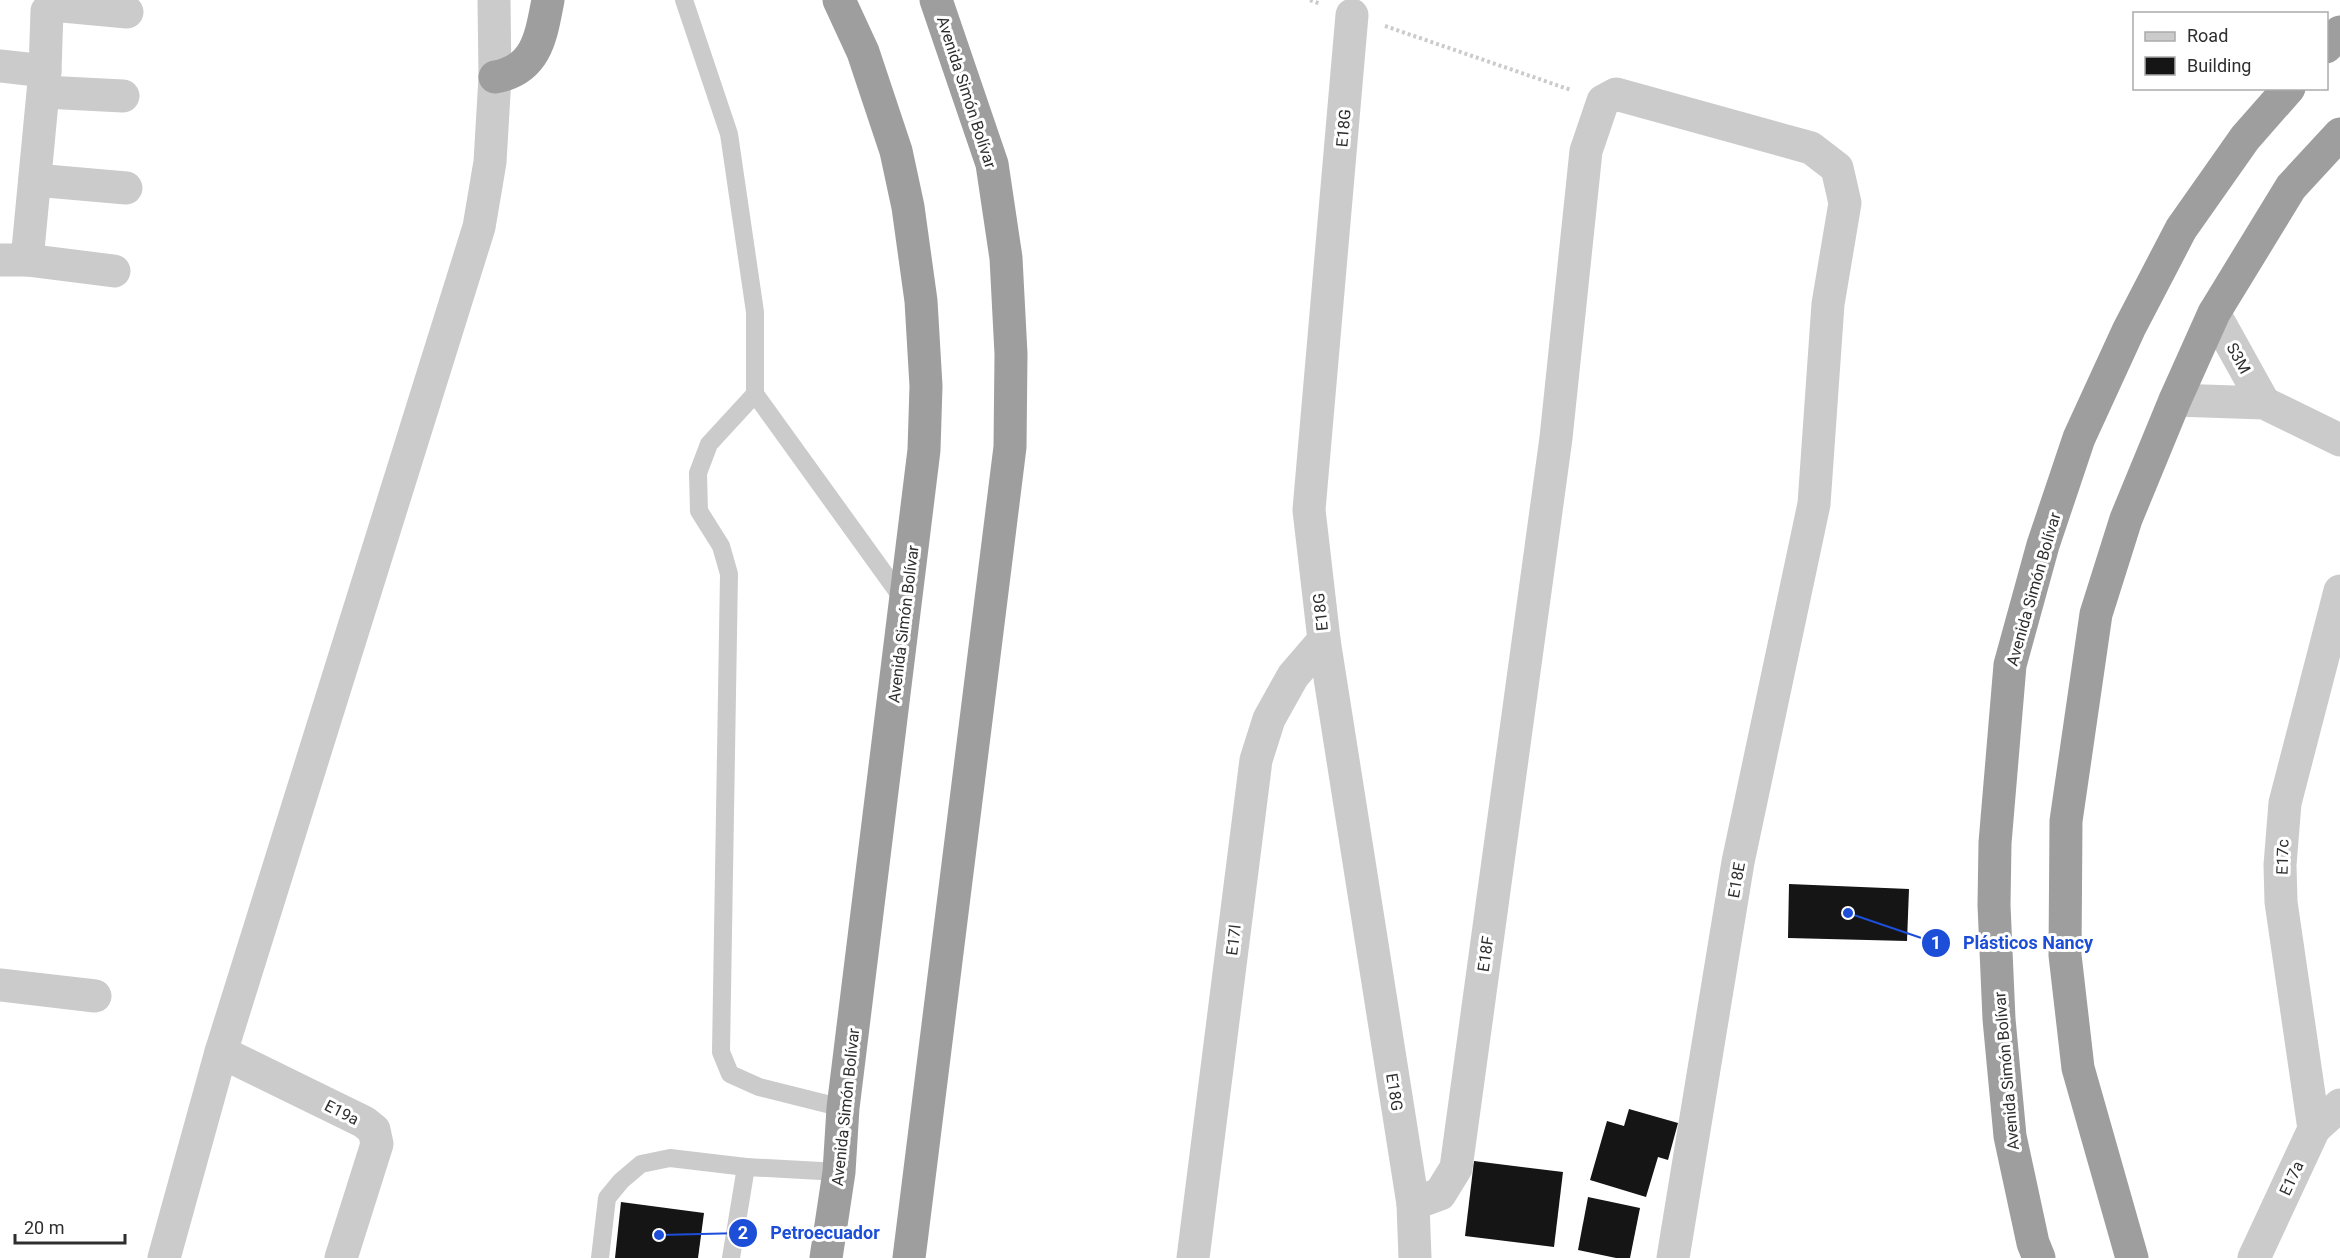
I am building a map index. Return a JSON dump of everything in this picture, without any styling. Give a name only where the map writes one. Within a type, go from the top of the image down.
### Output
[{"type":"highway","points":[[495,77],[511,75],[526,63],[540,39],[548,0]]},
{"type":"highway","name":"Avenida Simón Bolívar","points":[[826,1258],[924,450],[926,386],[921,301],[908,207],[896,151],[863,52],[839,0]]},
{"type":"highway","name":"Avenida Simón Bolívar","points":[[909,1258],[1010,447],[1011,354],[1006,258],[992,164],[936,0]]},
{"type":"highway","points":[[2328,45],[2340,32]]},
{"type":"highway","name":"Avenida Simón Bolívar","points":[[2039,1258],[2033,1243],[2010,1136],[1999,1007],[1994,905],[1995,843],[2010,665],[2043,545],[2079,438],[2129,329],[2181,229],[2245,138],[2287,90]]},
{"type":"highway","points":[[2132,1258],[2079,1068],[2065,955],[2066,821],[2096,614],[2126,519],[2214,313],[2291,188],[2340,134]]},
{"type":"street","points":[[164,1258],[221,1052],[479,227],[490,162],[495,77],[494,0]]},
{"type":"street","points":[[114,270],[14,260],[35,180],[45,82],[47,11],[52,5],[127,12]]},
{"type":"street","name":"E18G","points":[[1352,15],[1309,510],[1324,640],[1413,1204]]},
{"type":"street","points":[[0,66],[45,82],[123,96]]},
{"type":"street","name":"E18E","points":[[1603,101],[1616,94],[1811,148],[1838,168],[1845,203],[1828,304],[1814,504],[1738,862],[1673,1258]]},
{"type":"street","name":"E18F","points":[[1413,1204],[1440,1194],[1456,1168],[1556,438],[1586,151],[1603,101]]},
{"type":"street","points":[[35,180],[126,188]]},
{"type":"street","name":"S3M","points":[[2214,313],[2264,403]]},
{"type":"street","points":[[2175,400],[2264,403],[2340,440]]},
{"type":"street","name":"E17c","points":[[2314,1129],[2281,902],[2280,865],[2285,803],[2340,591]]},
{"type":"street","name":"E17l","points":[[1193,1258],[1256,760],[1269,719],[1293,676],[1324,640]]},
{"type":"street","points":[[0,985],[95,996]]},
{"type":"street","name":"E19a","points":[[221,1052],[364,1122],[374,1130],[377,1144],[341,1258]]},
{"type":"street","name":"E17a","points":[[2254,1258],[2314,1129],[2340,1105]]},
{"type":"street","points":[[1413,1204],[1414,1258]]},
{"type":"lane","points":[[684,0],[729,134],[755,312],[757,357],[755,394],[906,603]]},
{"type":"lane","points":[[755,394],[709,444],[698,473],[699,511],[721,546],[729,574],[721,1052],[730,1074],[759,1088],[843,1108]]},
{"type":"lane","points":[[600,1258],[607,1198],[621,1181],[641,1164],[670,1158],[746,1167],[838,1172]]},
{"type":"lane","points":[[731,1258],[746,1167]]},
{"type":"path","points":[[1310,0],[1603,101]]},
{"type":"building","points":[[1789,884],[1909,889],[1907,941],[1788,938]]},
{"type":"building","points":[[1629,1109],[1678,1123],[1668,1160],[1658,1157],[1646,1197],[1590,1180],[1607,1121],[1624,1126]]},
{"type":"building","points":[[1474,1161],[1563,1172],[1554,1247],[1465,1236]]},
{"type":"building","points":[[1588,1197],[1640,1208],[1630,1258],[1616,1258],[1578,1250]]},
{"type":"building","points":[[621,1202],[704,1213],[698,1258],[615,1258]]},
{"type":"place","name":"Plásticos Nancy","points":[[1848,913]]},
{"type":"place","name":"Petroecuador","points":[[659,1235]]}]
